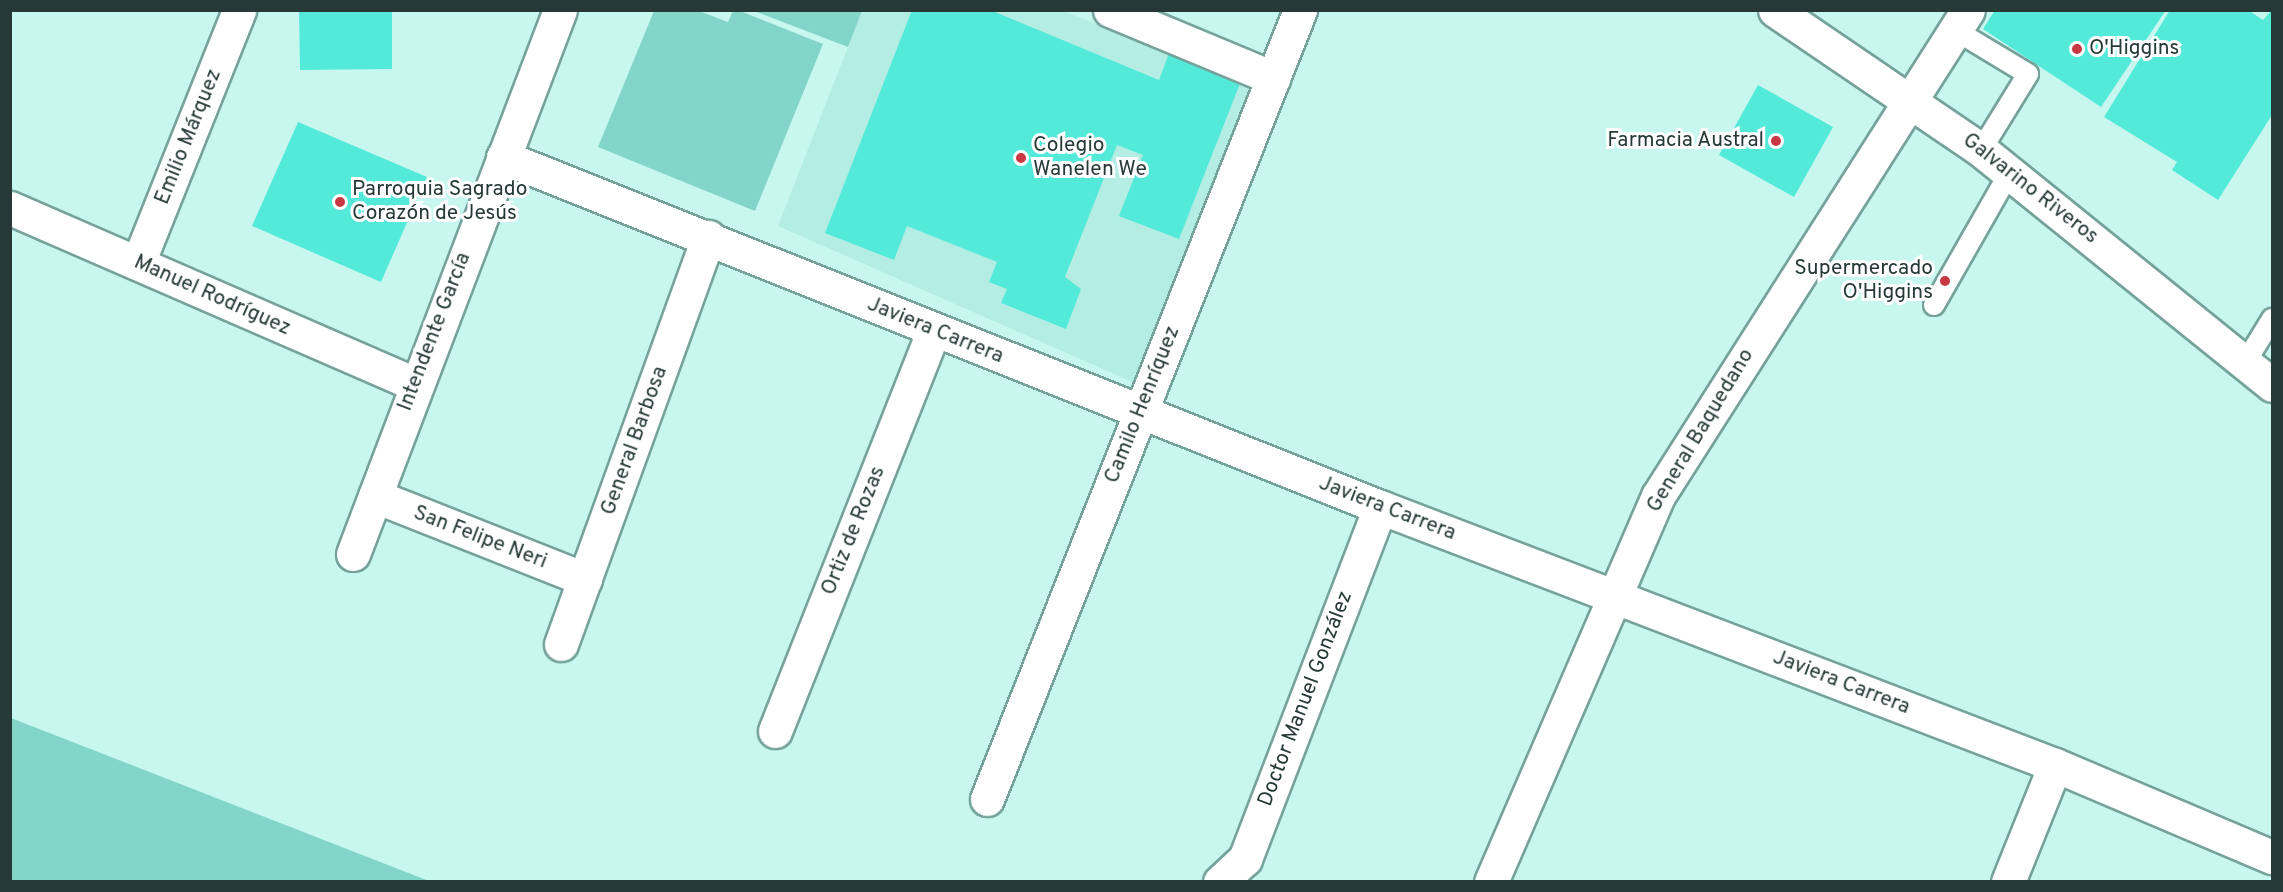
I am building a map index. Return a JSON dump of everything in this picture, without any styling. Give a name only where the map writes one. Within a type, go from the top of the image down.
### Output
[{"type":"street","name":"Emilio Márquez","points":[[138,263],[239,10]]},
{"type":"street","name":"Intendente García","points":[[353,554],[414,384],[560,10]]},
{"type":"street","points":[[1110,10],[1273,78]]},
{"type":"street","name":"Camilo Henríquez","points":[[987,799],[1300,10]]},
{"type":"street","name":"Galvarino Riveros","points":[[1774,10],[1908,98],[1981,150],[2272,385]]},
{"type":"street","name":"General Baquedano","points":[[1491,882],[1658,496],[1908,98],[1961,20]]},
{"type":"street","name":"Javiera Carrera","points":[[503,157],[708,237],[933,331],[1380,507],[2055,765],[2272,857]]},
{"type":"street","name":"Manuel Rodríguez","points":[[10,208],[414,384]]},
{"type":"street","name":"General Barbosa","points":[[561,644],[708,237]]},
{"type":"street","name":"Ortiz de Rozas","points":[[775,731],[933,331]]},
{"type":"street","name":"San Felipe Neri","points":[[375,496],[585,579]]},
{"type":"street","name":"Doctor Manuel González","points":[[1220,882],[1245,859],[1380,507]]},
{"type":"street","points":[[2008,882],[2055,765]]},
{"type":"lane","points":[[1961,20],[2028,74],[1981,150]]},
{"type":"lane","points":[[1934,305],[2010,172]]},
{"type":"lane","points":[[2245,363],[2272,319]]},
{"type":"shaded area","points":[[654,11],[699,11],[728,22],[733,11],[740,11],[823,44],[755,211],[598,147]]},
{"type":"shaded area","points":[[754,11],[862,11],[848,47]]},
{"type":"shaded area","name":"Colegio Wanelen We","points":[[862,11],[1063,11],[1264,89],[1148,389],[778,226]]},
{"type":"shaded area","points":[[11,718],[429,881],[11,881]]},
{"type":"building","points":[[299,10],[392,10],[392,69],[300,70]]},
{"type":"building","name":"Colegio Wanelen We","points":[[912,10],[990,10],[1159,80],[1169,53],[1241,81],[1179,239],[1119,216],[1143,155],[1117,145],[1065,277],[1081,289],[1066,329],[1001,303],[1007,289],[989,282],[997,262],[907,226],[894,260],[825,233]]},
{"type":"building","name":"O'Higgins","points":[[1995,10],[2166,10],[2101,107],[1983,29]]},
{"type":"building","points":[[2170,10],[2248,10],[2263,20],[2272,10],[2272,115],[2218,200],[2172,170],[2177,162],[2104,117]]},
{"type":"building","name":"Farmacia Austral","points":[[1758,85],[1833,127],[1794,197],[1719,155]]},
{"type":"building","name":"Parroquia Sagrado Corazón de Jesús","points":[[298,122],[427,177],[381,282],[252,226]]},
{"type":"place","name":"O'Higgins","points":[[2077,49]]},
{"type":"place","name":"Farmacia Austral","points":[[1776,141]]},
{"type":"place","name":"Colegio Wanelen We","points":[[1021,158]]},
{"type":"place","name":"Parroquia Sagrado Corazón de Jesús","points":[[340,202]]},
{"type":"place","name":"Supermercado O'Higgins","points":[[1945,281]]}]
